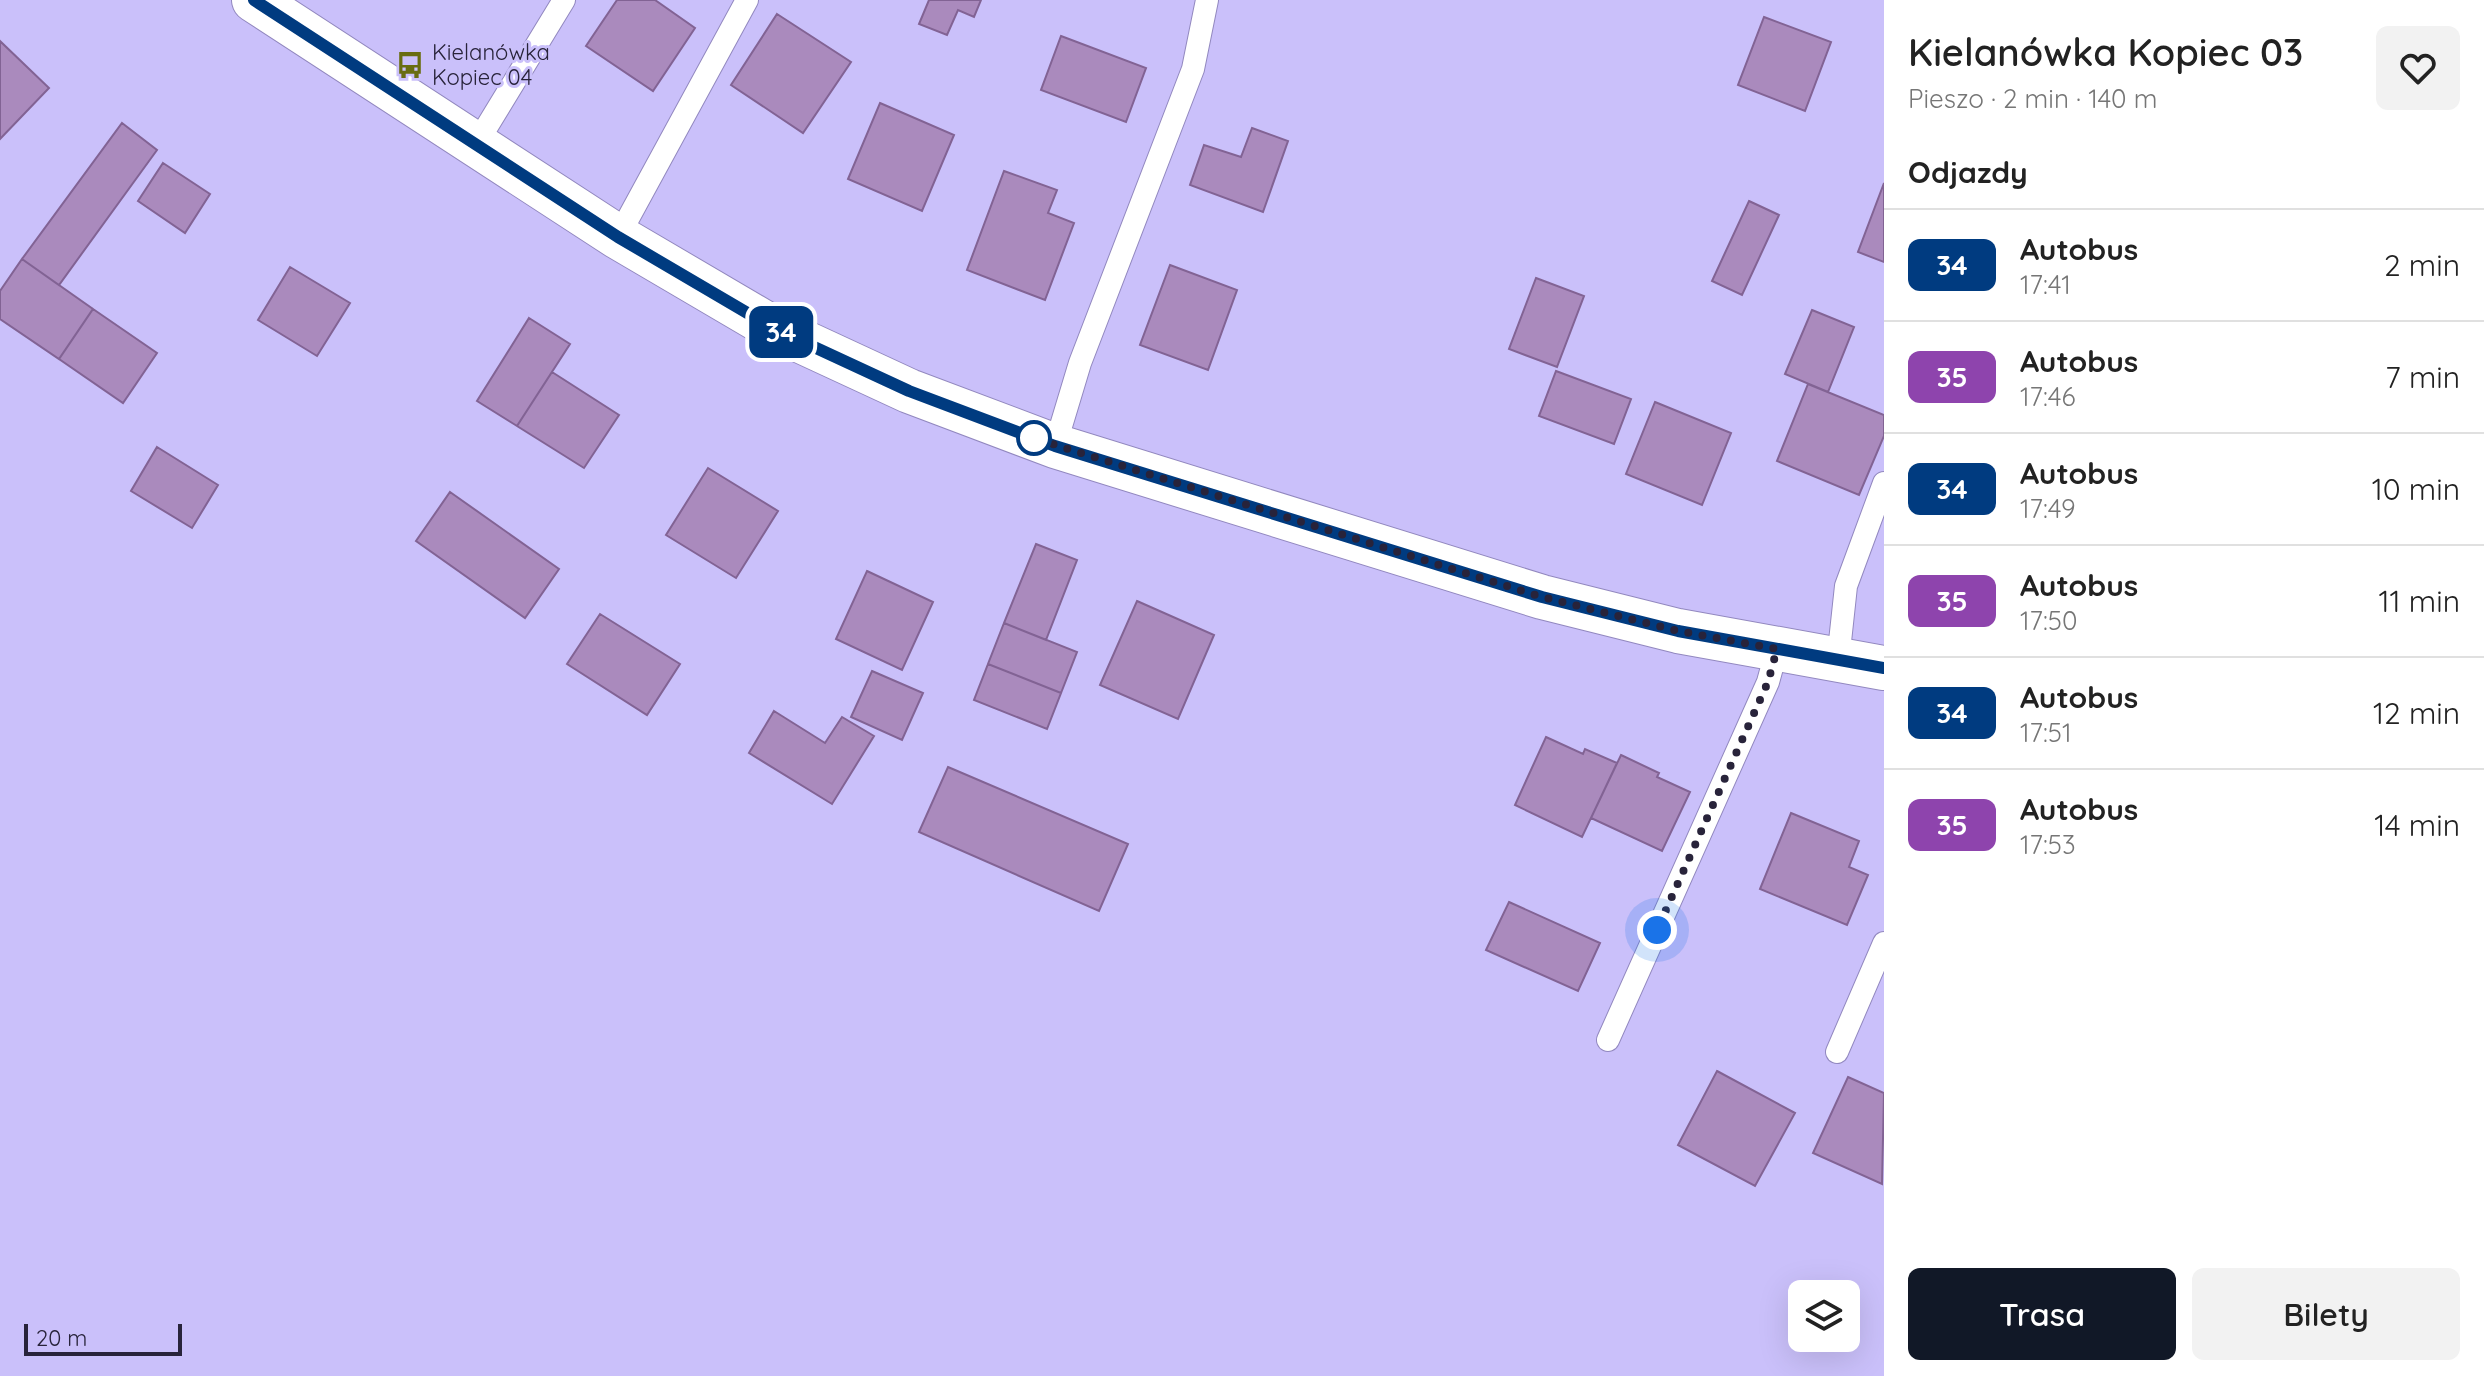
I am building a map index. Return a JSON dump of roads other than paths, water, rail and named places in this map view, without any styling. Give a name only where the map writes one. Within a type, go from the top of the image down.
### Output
[{"type":"street","points":[[254,0],[618,237],[773,328],[909,391],[1055,446],[1542,597],[1678,631],[1884,668]]},
{"type":"lane","points":[[475,146],[564,0]]},
{"type":"lane","points":[[618,237],[747,0]]},
{"type":"lane","points":[[1055,446],[1080,363],[1193,69],[1207,0]]},
{"type":"lane","points":[[1838,660],[1846,586],[1884,483]]},
{"type":"lane","points":[[1608,1040],[1768,682],[1777,649]]},
{"type":"lane","points":[[1837,1052],[1884,943]]},
{"type":"place","name":"Kielanówka Kopiec 04","points":[[410,65]]}]
